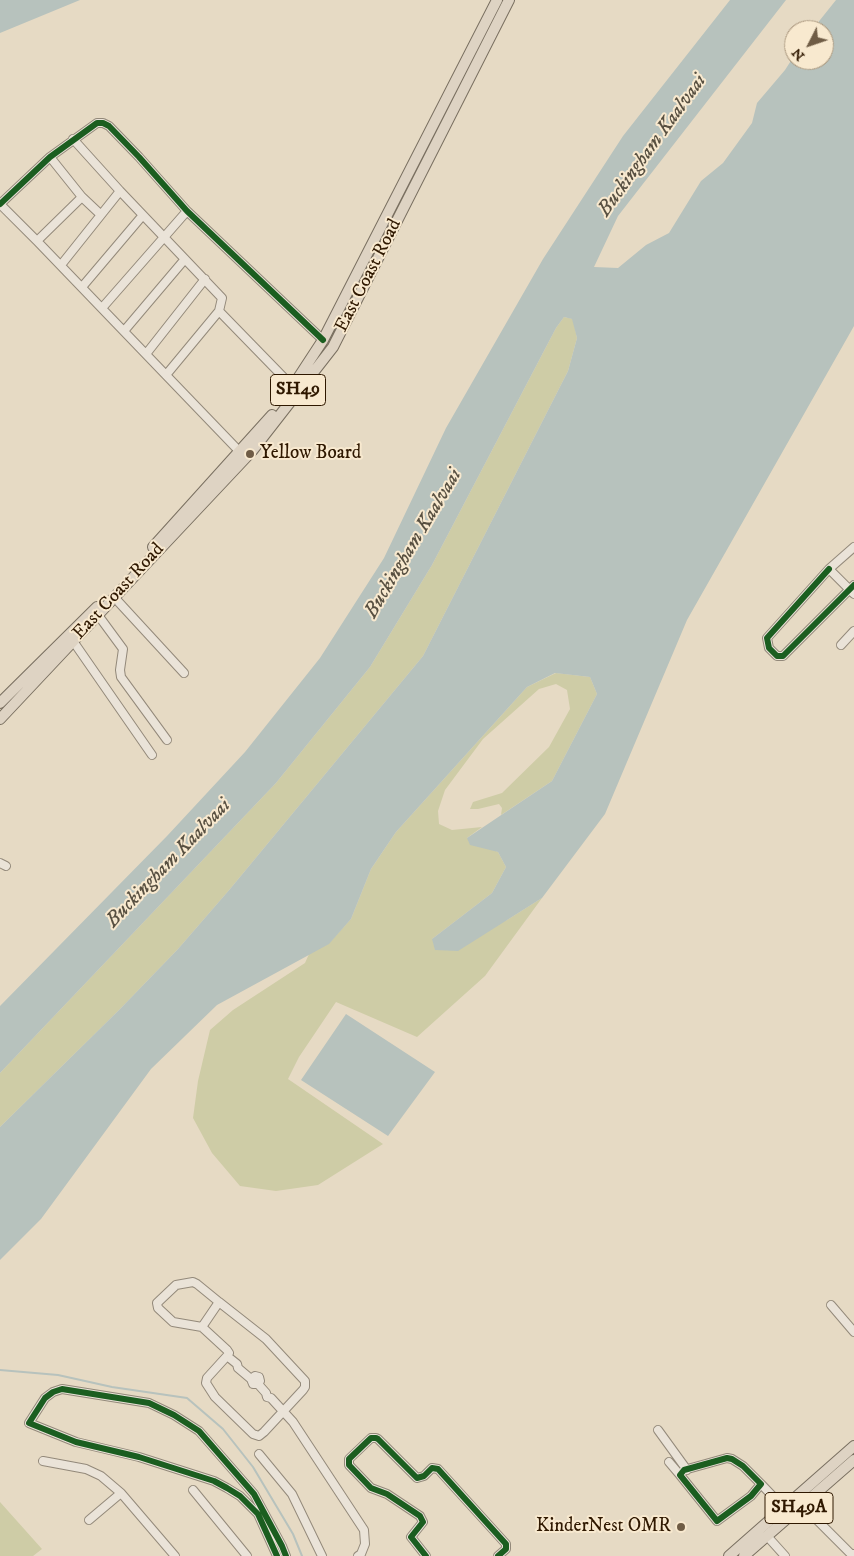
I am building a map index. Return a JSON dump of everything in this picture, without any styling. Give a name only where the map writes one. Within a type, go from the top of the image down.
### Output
[{"type":"main road","name":"East Coast Road","points":[[0,703],[120,583],[270,418],[293,387],[323,340],[496,0]]},
{"type":"main road","name":"East Coast Road","points":[[0,719],[252,451],[333,346],[508,0]]},
{"type":"main road","points":[[472,46],[482,51]]},
{"type":"main road","name":"SH49A","points":[[729,1556],[854,1446]]},
{"type":"main road","name":"SH49A","points":[[744,1556],[854,1460]]},
{"type":"street","points":[[239,451],[0,204],[50,157],[97,123],[103,122],[109,126],[187,211],[323,340]]},
{"type":"street","points":[[73,139],[120,191],[221,295],[222,301],[219,311],[166,375]]},
{"type":"street","points":[[50,157],[82,197],[100,214]]},
{"type":"street","points":[[61,265],[120,191]]},
{"type":"street","points":[[37,241],[82,197]]},
{"type":"street","points":[[102,308],[187,211]]},
{"type":"street","points":[[82,287],[143,215]]},
{"type":"street","points":[[124,331],[185,259]]},
{"type":"street","points":[[146,354],[205,279]]},
{"type":"street","points":[[219,311],[293,387]]},
{"type":"street","points":[[829,569],[853,590],[786,653],[780,656],[774,653],[769,648],[767,638],[829,569],[854,547]]},
{"type":"street","points":[[114,598],[184,673]]},
{"type":"street","points":[[98,616],[123,649],[121,677],[167,740]]},
{"type":"street","points":[[841,645],[854,630]]},
{"type":"street","points":[[73,641],[152,755]]},
{"type":"street","points":[[228,1353],[206,1381],[215,1397],[257,1436],[264,1432],[284,1410],[303,1390],[306,1384],[305,1381],[266,1340],[202,1287],[193,1282],[176,1285],[157,1303],[158,1308],[173,1322],[202,1327],[270,1394],[284,1410],[364,1530],[365,1544],[360,1555]]},
{"type":"street","points":[[202,1327],[219,1302]]},
{"type":"street","points":[[831,1305],[854,1332]]},
{"type":"street","points":[[277,1556],[258,1514],[240,1496],[227,1488],[139,1456],[76,1442],[29,1423],[45,1398],[53,1392],[62,1389],[149,1403],[174,1415],[199,1430],[254,1494],[286,1556]]},
{"type":"street","points":[[658,1430],[687,1470]]},
{"type":"street","points":[[426,1556],[411,1538],[423,1522],[420,1516],[387,1494],[371,1488],[349,1464],[349,1459],[371,1438],[378,1439],[417,1478],[424,1476],[432,1468],[438,1469],[506,1544],[506,1549],[498,1556]]},
{"type":"street","points":[[260,1454],[292,1494],[322,1556]]},
{"type":"street","points":[[680,1475],[681,1472],[687,1470],[723,1459],[732,1459],[743,1466],[784,1508]]},
{"type":"street","points":[[43,1461],[86,1469],[102,1476],[121,1492],[174,1556]]},
{"type":"street","points":[[669,1462],[717,1520],[751,1496],[761,1484]]},
{"type":"street","points":[[193,1490],[248,1556]]},
{"type":"street","points":[[89,1520],[121,1492]]},
{"type":"street","points":[[802,1505],[851,1554],[854,1554]]},
{"type":"street","points":[[767,1536],[785,1556]]},
{"type":"shaded area","points":[[564,317],[573,319],[577,338],[568,371],[423,656],[178,949],[0,1127],[0,1073],[276,783],[370,667],[432,565],[556,328]]},
{"type":"shaded area","points":[[556,673],[590,677],[597,694],[552,781],[501,815],[502,808],[499,804],[470,809],[473,802],[502,793],[549,747],[570,709],[567,690],[556,684],[539,689],[483,739],[445,790],[438,811],[439,824],[452,830],[482,827],[467,838],[498,852],[506,867],[492,893],[432,939],[507,920],[542,898],[485,976],[417,1037],[336,1002],[299,1057],[288,1079],[383,1144],[318,1185],[276,1191],[240,1186],[212,1153],[193,1118],[198,1081],[210,1030],[233,1010],[305,963],[309,954],[329,943],[351,919],[371,869],[396,832],[527,687]]},
{"type":"shaded area","points":[[0,1502],[42,1549],[33,1556],[0,1556]]},
{"type":"water","points":[[0,0],[80,0],[0,33]]},
{"type":"water","name":"Buckingham Kaalvaai","points":[[730,0],[786,0],[618,216],[594,267],[618,268],[646,245],[669,233],[701,181],[723,163],[752,123],[757,103],[785,70],[834,70],[834,20],[820,20],[836,0],[854,0],[854,326],[687,620],[605,814],[542,898],[458,951],[435,950],[432,939],[492,893],[506,867],[498,852],[470,845],[467,838],[552,781],[597,694],[590,677],[555,673],[527,687],[396,832],[371,869],[351,919],[329,944],[217,1005],[151,1069],[41,1219],[0,1260],[0,1127],[178,949],[423,656],[568,371],[577,338],[572,319],[564,317],[556,328],[432,565],[370,667],[276,783],[0,1073],[0,1006],[167,836],[245,752],[320,658],[384,558],[446,428],[543,259],[623,136]]},
{"type":"water","points":[[346,1014],[435,1072],[388,1136],[301,1080]]},
{"type":"waterway","points":[[0,1370],[58,1375],[112,1387],[187,1398],[223,1429],[253,1467],[293,1534],[302,1556]]},
{"type":"cycle path","points":[[0,204],[50,157],[97,123],[103,123],[109,126],[139,157],[187,211],[323,340]]},
{"type":"cycle path","points":[[829,569],[767,638],[769,648],[777,656],[783,656],[854,585]]},
{"type":"cycle path","points":[[277,1556],[258,1514],[240,1496],[214,1481],[139,1457],[76,1442],[29,1423],[45,1398],[53,1392],[62,1389],[149,1403],[174,1415],[199,1431],[254,1494],[286,1556]]},
{"type":"cycle path","points":[[426,1556],[411,1537],[423,1522],[420,1516],[387,1494],[371,1488],[349,1465],[349,1459],[371,1438],[378,1439],[417,1478],[424,1476],[432,1468],[438,1469],[506,1544],[506,1549],[498,1556]]},
{"type":"cycle path","points":[[727,1458],[743,1466],[761,1484],[751,1496],[717,1521],[680,1475],[684,1470],[727,1458]]},
{"type":"place","name":"Yellow Board","points":[[250,454]]},
{"type":"place","name":"KinderNest OMR","points":[[681,1527]]}]
